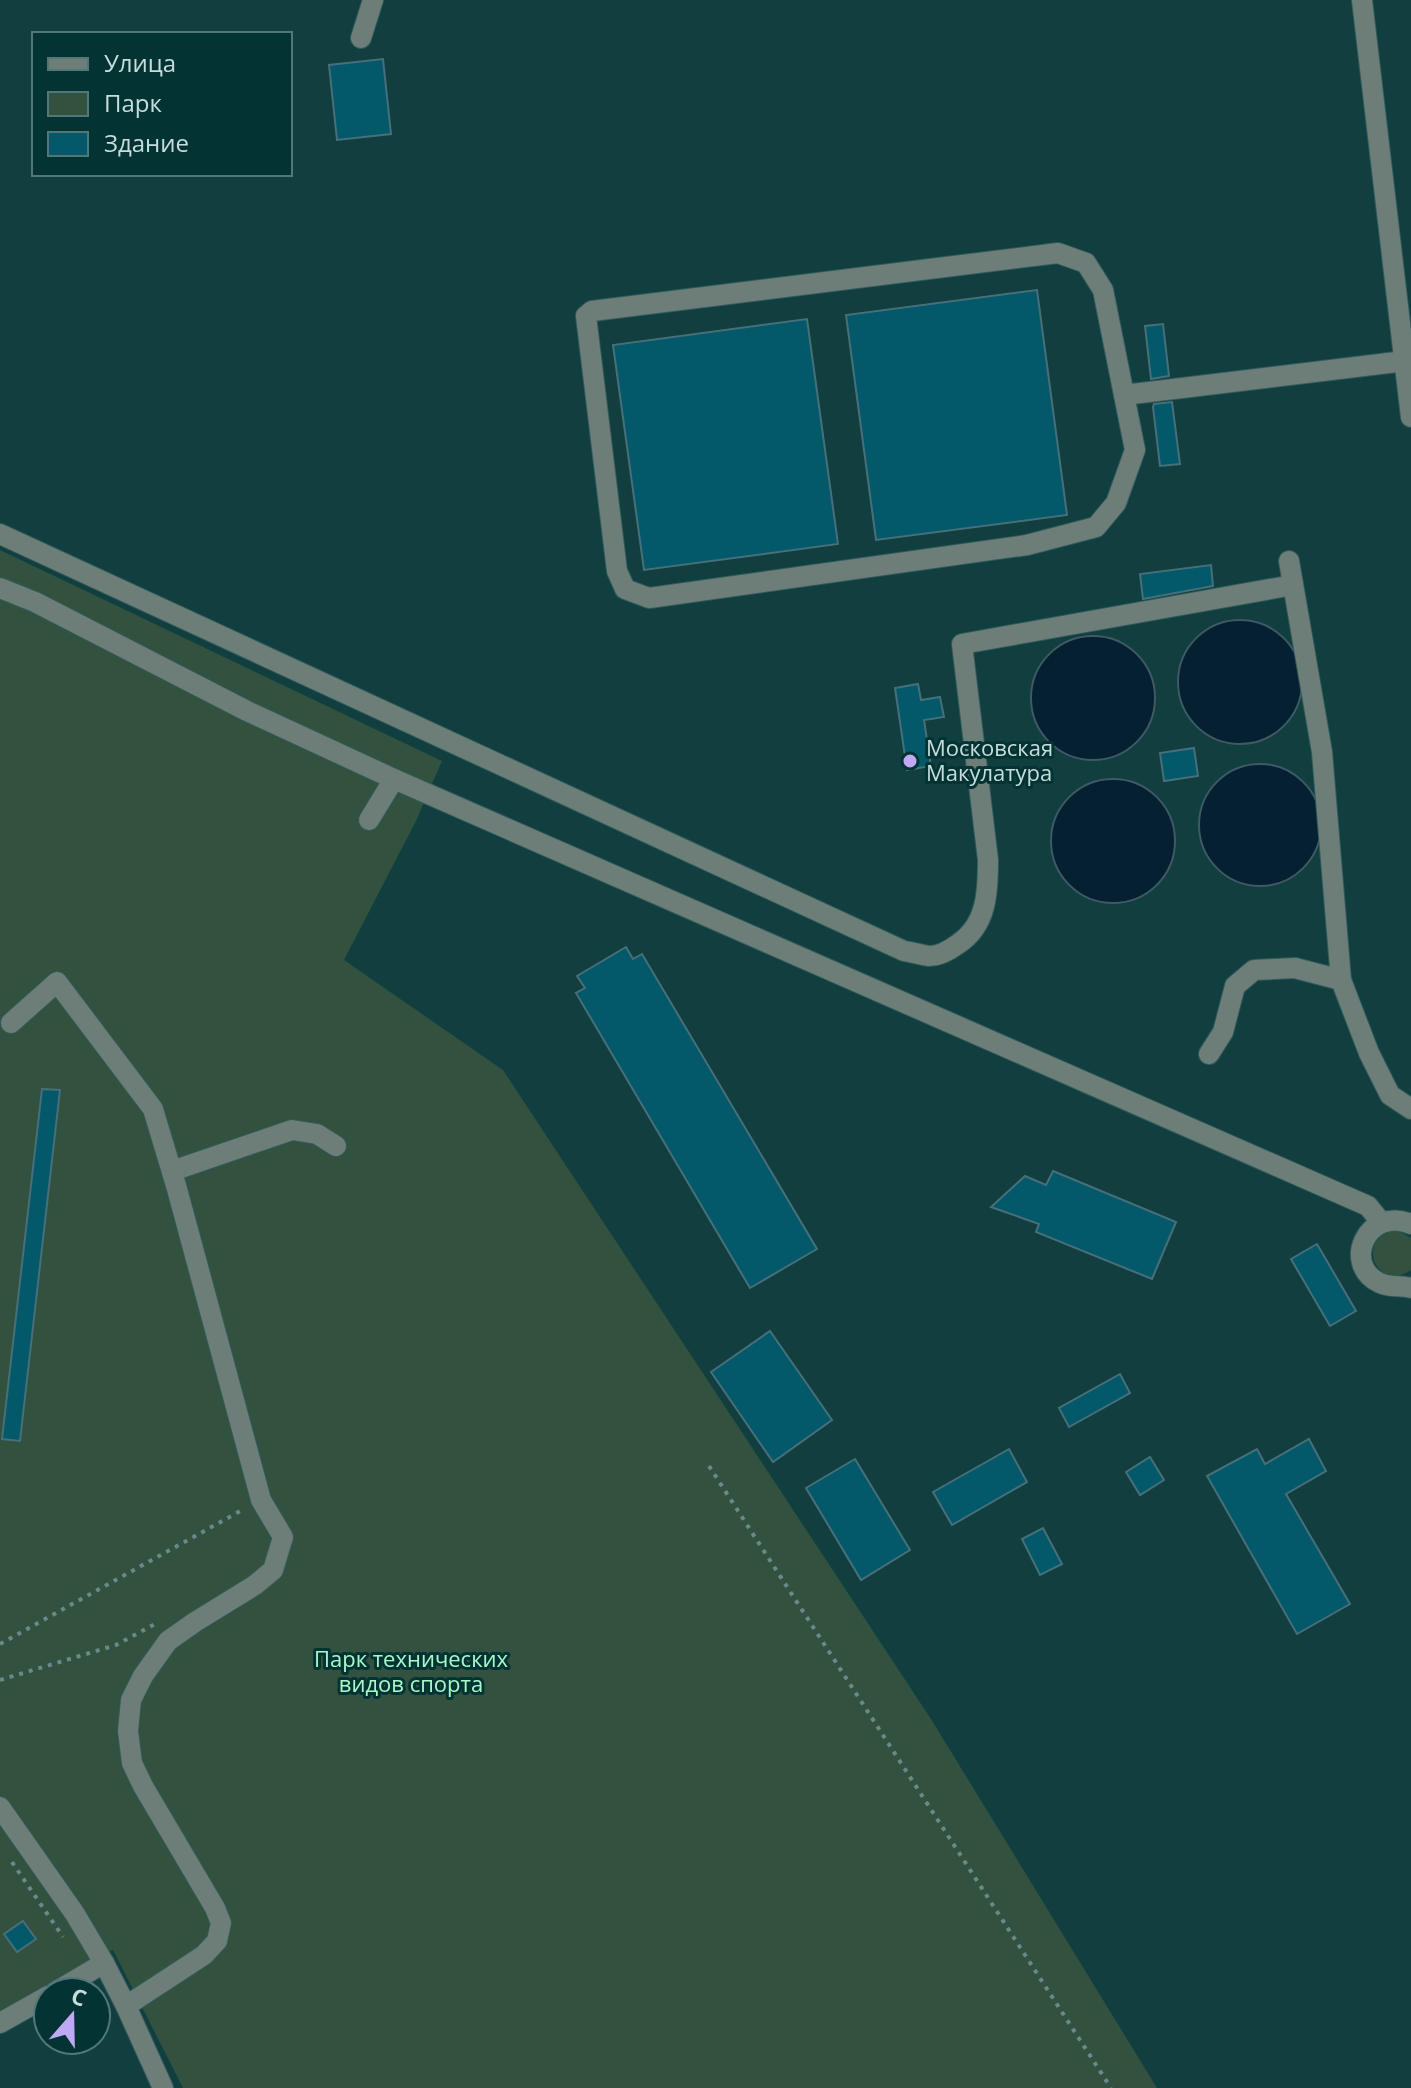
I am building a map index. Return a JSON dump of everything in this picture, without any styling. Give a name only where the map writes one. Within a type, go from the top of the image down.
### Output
[{"type":"street","points":[[361,38],[373,0]]},
{"type":"street","points":[[1362,0],[1411,417]]},
{"type":"street","points":[[1058,253],[1086,263],[1103,290],[1124,395],[1135,450],[1116,503],[1096,527],[1027,545],[649,598],[625,589],[617,571],[586,316],[592,311],[1058,253]]},
{"type":"street","points":[[1124,395],[1405,361]]},
{"type":"street","points":[[0,534],[904,951],[931,956],[950,950],[968,937],[981,919],[988,891],[988,860],[962,644],[1293,585]]},
{"type":"street","points":[[1289,561],[1322,752],[1341,980],[1369,1053],[1390,1095],[1411,1109]]},
{"type":"street","points":[[0,588],[35,602],[247,711],[394,779],[1368,1206],[1381,1222]]},
{"type":"street","points":[[369,820],[394,779]]},
{"type":"street","points":[[1209,1054],[1223,1032],[1235,986],[1254,970],[1295,968],[1341,980]]},
{"type":"street","points":[[11,1023],[57,982],[153,1109],[261,1500],[283,1537],[273,1570],[168,1641],[143,1676],[131,1700],[128,1731],[132,1763],[221,1923],[217,1941],[204,1955],[126,2006]]},
{"type":"street","points":[[172,1171],[292,1130],[317,1134],[336,1146]]},
{"type":"street","points":[[1411,1224],[1402,1220],[1381,1222],[1365,1237],[1362,1247],[1365,1269],[1372,1278],[1392,1287],[1411,1288]]},
{"type":"street","points":[[0,1807],[75,1914],[104,1963],[163,2088]]},
{"type":"street","points":[[82,1976],[104,1963]]},
{"type":"street","points":[[0,2023],[32,2005]]},
{"type":"path","points":[[709,1466],[1111,2088]]},
{"type":"path","points":[[0,1644],[261,1500]]},
{"type":"path","points":[[0,1680],[116,1645],[158,1623]]},
{"type":"path","points":[[9,1858],[69,1946]]},
{"type":"green space","name":"Парк технических видов спорта","points":[[0,550],[442,761],[416,821],[344,960],[503,1070],[931,1719],[1157,2088],[183,2088],[113,1950],[65,1976],[32,1976],[32,1994],[0,2011]]},
{"type":"green space","points":[[1392,1231],[1399,1231],[1411,1238],[1411,1270],[1399,1275],[1381,1271],[1373,1254],[1374,1245]]},
{"type":"water","points":[[1240,620],[1264,625],[1283,639],[1297,658],[1302,682],[1297,706],[1283,725],[1264,739],[1240,744],[1216,739],[1197,725],[1183,706],[1178,682],[1183,658],[1197,639],[1216,625]]},
{"type":"water","points":[[1093,636],[1117,641],[1136,655],[1150,674],[1155,698],[1150,722],[1136,741],[1117,755],[1093,760],[1069,755],[1050,741],[1036,722],[1031,698],[1036,674],[1050,655],[1069,641]]},
{"type":"water","points":[[1260,764],[1283,768],[1303,782],[1317,802],[1321,825],[1317,848],[1303,868],[1283,882],[1260,886],[1237,882],[1217,868],[1203,848],[1199,825],[1203,802],[1217,782],[1237,768]]},
{"type":"water","points":[[1113,779],[1137,784],[1157,797],[1170,817],[1175,841],[1170,865],[1157,885],[1137,898],[1113,903],[1089,898],[1069,885],[1056,865],[1051,841],[1056,817],[1069,797],[1089,784]]},
{"type":"building","points":[[383,59],[391,134],[337,140],[329,65]]},
{"type":"building","points":[[1037,290],[1067,515],[876,540],[846,315]]},
{"type":"building","points":[[807,319],[838,544],[644,570],[613,345]]},
{"type":"building","points":[[1163,324],[1169,376],[1151,379],[1145,326]]},
{"type":"building","points":[[1172,402],[1180,464],[1160,466],[1153,407],[1154,404]]},
{"type":"building","points":[[1211,565],[1213,586],[1143,599],[1140,574]]},
{"type":"building","points":[[918,684],[921,700],[940,697],[944,717],[924,720],[931,766],[907,770],[895,688]]},
{"type":"building","points":[[1194,748],[1198,776],[1164,781],[1160,753]]},
{"type":"building","points":[[626,947],[633,959],[642,954],[817,1249],[750,1288],[576,993],[585,988],[577,976]]},
{"type":"building","points":[[42,1089],[60,1090],[20,1441],[2,1439]]},
{"type":"building","points":[[1053,1171],[1176,1222],[1152,1279],[1036,1232],[1039,1224],[991,1207],[1025,1176],[1046,1185]]},
{"type":"building","points":[[1317,1244],[1356,1311],[1330,1326],[1291,1259]]},
{"type":"building","points":[[770,1331],[832,1420],[773,1462],[711,1372]]},
{"type":"building","points":[[1120,1374],[1130,1393],[1069,1427],[1059,1408]]},
{"type":"building","points":[[1309,1439],[1326,1471],[1286,1494],[1350,1604],[1297,1634],[1207,1476],[1257,1449],[1265,1464]]},
{"type":"building","points":[[1009,1449],[1027,1482],[952,1525],[933,1492]]},
{"type":"building","points":[[1150,1457],[1164,1480],[1140,1495],[1126,1472]]},
{"type":"building","points":[[855,1459],[910,1550],[861,1580],[806,1488]]},
{"type":"building","points":[[1043,1528],[1062,1564],[1040,1575],[1022,1539]]},
{"type":"building","points":[[23,1921],[36,1939],[17,1952],[4,1934]]},
{"type":"place","name":"Московская Макулатура","points":[[910,761]]}]
